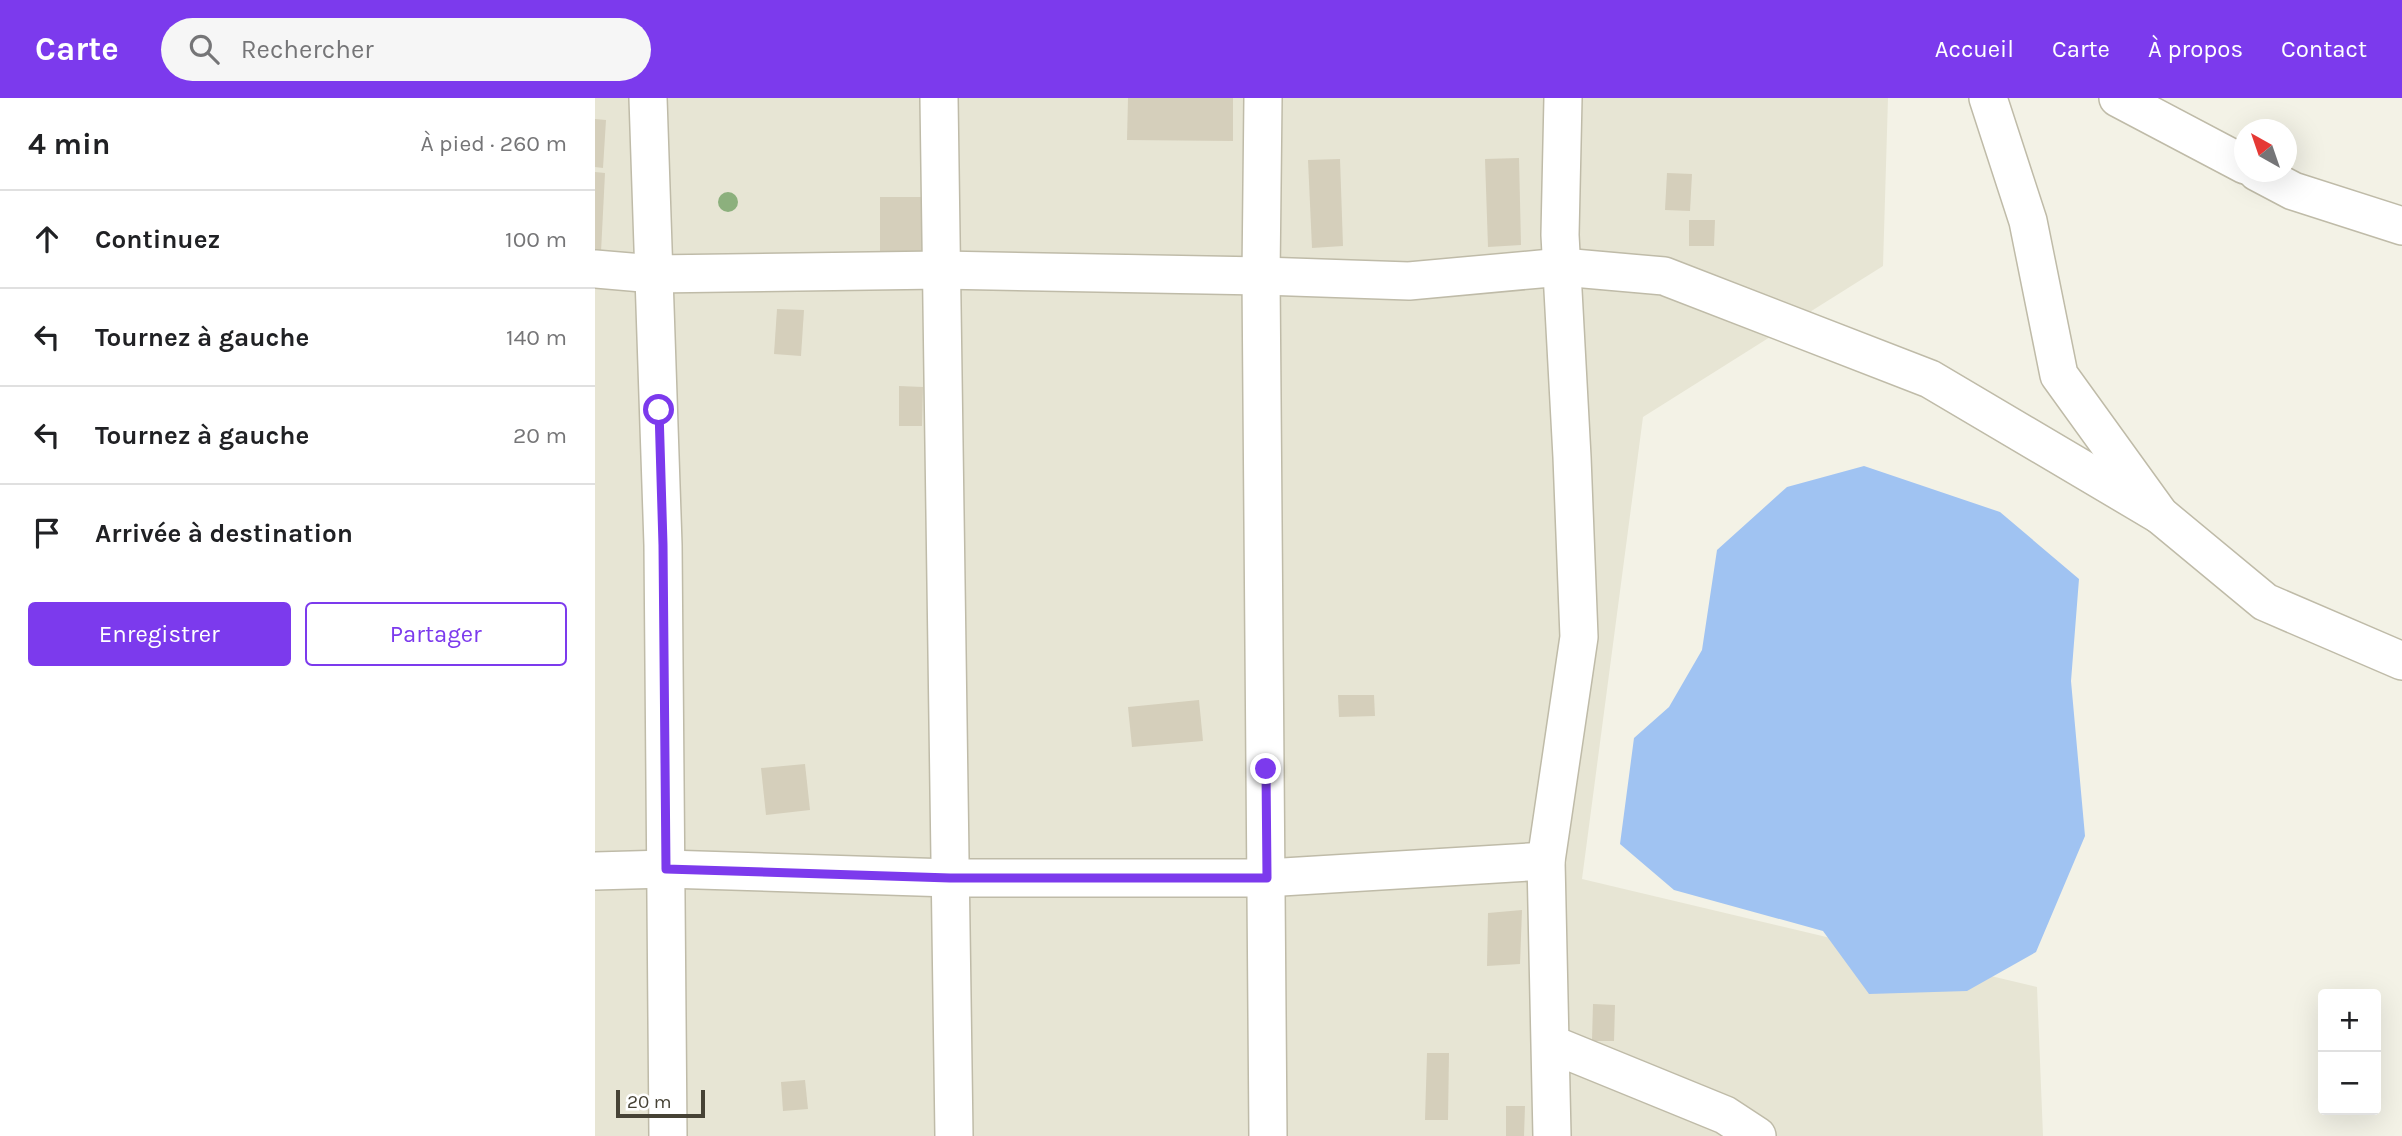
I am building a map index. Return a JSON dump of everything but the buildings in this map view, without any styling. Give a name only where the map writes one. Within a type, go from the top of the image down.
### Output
[{"type":"street","points":[[648,98],[663,545],[668,1136]]},
{"type":"street","points":[[939,98],[954,1136]]},
{"type":"street","points":[[1263,98],[1261,276],[1268,1136]]},
{"type":"street","points":[[1552,1136],[1546,861],[1579,637],[1560,235],[1563,98]]},
{"type":"street","points":[[1988,98],[2028,220],[2059,375],[2160,514]]},
{"type":"street","points":[[2118,98],[2234,159]]},
{"type":"street","points":[[2276,182],[2293,191],[2402,226]]},
{"type":"street","points":[[595,269],[654,274],[941,270],[1409,281],[1562,267],[1664,275],[1930,379],[2160,514],[2266,602],[2402,662]]},
{"type":"street","points":[[595,871],[666,869],[950,878],[1267,878],[1546,861]]},
{"type":"street","points":[[1551,1044],[1725,1115],[1757,1136]]},
{"type":"shaded area","points":[[595,98],[1888,98],[1883,266],[1643,417],[1582,879],[2037,987],[2043,1136],[595,1136]]},
{"type":"water","points":[[1864,466],[2000,512],[2079,579],[2071,681],[2085,836],[2036,952],[1967,991],[1869,994],[1823,931],[1674,890],[1620,844],[1634,738],[1669,707],[1702,650],[1717,550],[1787,487]]},
{"type":"route","points":[[659,410],[666,869],[950,878],[1267,878],[1266,769]]}]
